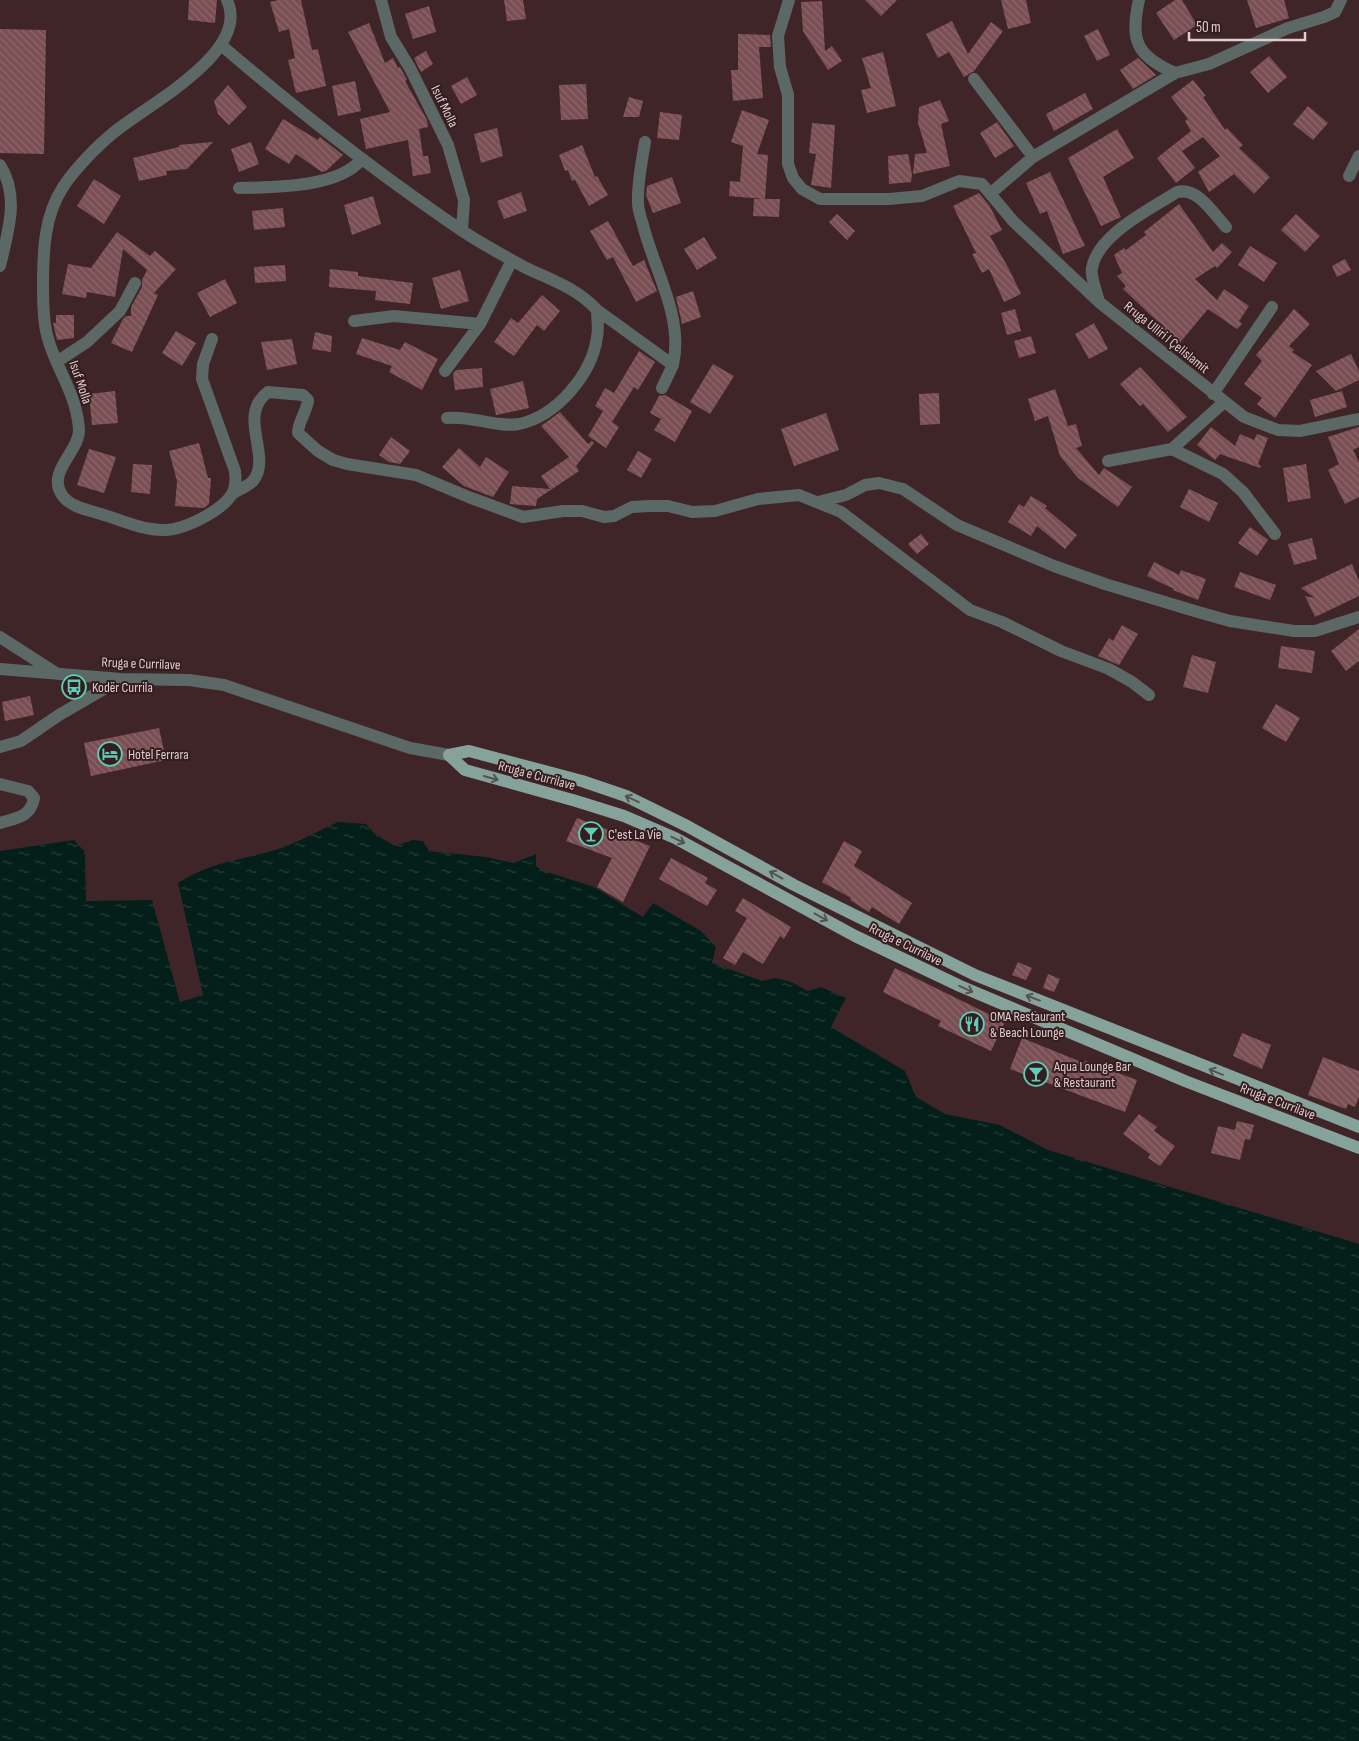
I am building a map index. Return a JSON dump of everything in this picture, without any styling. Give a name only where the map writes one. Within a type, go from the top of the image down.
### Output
[{"type":"main road","name":"Rruga e Currilave","points":[[449,755],[469,751],[582,781],[626,796],[687,826],[803,889],[975,975],[1359,1127]]},
{"type":"main road","name":"Rruga e Currilave","points":[[449,755],[465,770],[576,800],[624,816],[675,838],[855,936],[960,986],[1185,1081],[1359,1148]]},
{"type":"street","name":"Isuf Molla","points":[[227,0],[229,25],[222,44],[194,76],[112,134],[64,186],[52,209],[45,236],[43,278],[47,336],[70,387],[79,431],[75,444],[62,468],[58,484],[62,496],[75,506],[150,529],[165,531],[189,525],[224,504],[232,494],[252,481],[260,466],[254,422],[257,405],[268,392],[303,394],[308,400],[307,408],[298,427],[298,433],[318,451],[333,460],[416,475],[523,517],[563,511],[582,511],[604,517],[614,516],[632,507],[668,506],[692,512],[715,511],[758,499],[799,495],[818,502]]},
{"type":"street","name":"Isuf Molla","points":[[382,0],[391,37],[410,68],[448,145],[464,200],[462,230]]},
{"type":"street","points":[[789,0],[778,36],[780,67],[788,95],[788,164],[792,178],[802,189],[820,199],[888,199],[922,196],[959,181],[982,184],[991,193],[1033,157],[1175,73],[1209,64],[1288,28],[1324,17],[1334,12],[1342,0]]},
{"type":"street","points":[[1140,0],[1134,23],[1137,44],[1154,64],[1175,73]]},
{"type":"street","points":[[222,44],[289,104],[362,160],[462,230],[512,260],[584,296],[597,310],[673,365]]},
{"type":"street","points":[[974,79],[1033,157]]},
{"type":"street","points":[[645,142],[638,203],[646,239],[664,284],[674,325],[677,349],[673,365],[662,388]]},
{"type":"street","points":[[1349,176],[1359,156]]},
{"type":"street","points":[[238,188],[278,187],[320,180],[355,168],[362,160]]},
{"type":"street","points":[[0,165],[7,176],[12,197],[10,221],[0,266]]},
{"type":"street","points":[[1099,302],[1092,269],[1096,255],[1106,239],[1177,192],[1186,190],[1194,193],[1226,227]]},
{"type":"street","name":"Rruga Ulliri I Çelislamit","points":[[991,193],[1013,221],[1099,302],[1244,418],[1278,430],[1300,431],[1359,419]]},
{"type":"street","points":[[445,371],[480,324],[512,260]]},
{"type":"street","points":[[58,361],[87,342],[120,311],[135,283]]},
{"type":"street","points":[[1213,394],[1272,307]]},
{"type":"street","points":[[447,418],[459,417],[519,424],[540,416],[560,401],[579,381],[590,361],[598,336],[597,310]]},
{"type":"street","points":[[354,321],[394,316],[480,324]]},
{"type":"street","points":[[212,339],[203,364],[202,379],[235,471],[236,484],[232,494]]},
{"type":"street","points":[[1108,460],[1172,449],[1223,403]]},
{"type":"street","points":[[1172,449],[1224,474],[1243,492],[1276,534]]},
{"type":"street","points":[[818,502],[846,495],[866,485],[879,483],[903,489],[957,525],[1054,566],[1105,584],[1214,616],[1264,627],[1308,631],[1335,627],[1359,617]]},
{"type":"street","points":[[818,502],[841,512],[970,610],[1002,622],[1061,651],[1109,669],[1132,682],[1149,695]]},
{"type":"street","points":[[0,637],[58,674]]},
{"type":"street","name":"Rruga e Currilave","points":[[0,669],[121,679],[189,680],[224,686],[410,748],[449,755]]},
{"type":"street","points":[[0,747],[21,740],[121,679]]},
{"type":"street","points":[[0,784],[28,791],[34,798],[33,808],[24,816],[0,823]]},
{"type":"water","points":[[338,822],[366,824],[375,834],[395,846],[413,840],[423,841],[429,851],[486,857],[514,863],[536,854],[536,866],[541,870],[594,887],[643,917],[653,903],[701,931],[716,947],[712,963],[762,981],[775,978],[791,982],[808,991],[821,987],[846,998],[831,1027],[905,1071],[916,1097],[945,1114],[1000,1125],[1048,1150],[1359,1244],[1359,1741],[0,1741],[0,851],[74,840],[85,852],[86,901],[152,900],[180,1002],[203,995],[178,883],[191,875],[217,865],[284,847]]},
{"type":"building","points":[[189,0],[217,0],[215,23],[188,20]]},
{"type":"building","points":[[301,0],[312,50],[318,49],[326,86],[296,93],[288,60],[295,58],[289,29],[279,32],[270,2]]},
{"type":"building","points":[[504,0],[523,0],[526,19],[507,21]]},
{"type":"building","points":[[865,0],[897,0],[881,16]]},
{"type":"building","points":[[1001,0],[1026,0],[1031,23],[1008,29]]},
{"type":"building","points":[[1175,0],[1182,0],[1197,25],[1174,40],[1156,13]]},
{"type":"building","points":[[1247,0],[1284,0],[1289,18],[1256,28]]},
{"type":"building","points":[[822,1],[825,51],[832,46],[842,61],[828,70],[803,31],[801,2]]},
{"type":"building","points":[[429,6],[436,32],[413,39],[405,14]]},
{"type":"building","points":[[952,21],[968,54],[991,22],[1003,31],[974,71],[964,77],[949,52],[938,58],[926,34]]},
{"type":"building","points":[[369,23],[385,63],[393,58],[398,68],[400,67],[407,80],[405,81],[427,120],[428,127],[419,129],[423,156],[428,156],[431,173],[413,176],[408,140],[366,149],[360,119],[390,112],[348,32]]},
{"type":"building","points":[[0,29],[46,30],[44,154],[0,153]]},
{"type":"building","points":[[1098,29],[1110,55],[1097,61],[1084,36]]},
{"type":"building","points":[[738,34],[770,35],[771,47],[759,47],[763,98],[733,101],[731,70],[738,70]]},
{"type":"building","points":[[426,51],[433,64],[421,72],[414,58]]},
{"type":"building","points":[[883,52],[896,106],[867,113],[861,90],[871,88],[862,58]]},
{"type":"building","points":[[1269,56],[1287,77],[1268,93],[1250,72]]},
{"type":"building","points":[[1138,58],[1156,75],[1133,89],[1120,70]]},
{"type":"building","points":[[467,77],[477,95],[461,104],[451,86]]},
{"type":"building","points":[[1193,80],[1206,96],[1203,97],[1225,130],[1227,128],[1243,145],[1239,148],[1270,177],[1254,194],[1234,174],[1209,192],[1198,172],[1220,156],[1203,137],[1182,151],[1195,168],[1176,183],[1157,158],[1191,131],[1185,121],[1188,119],[1171,97]]},
{"type":"building","points":[[355,81],[361,111],[338,116],[332,86]]},
{"type":"building","points":[[586,84],[588,119],[561,120],[559,85]]},
{"type":"building","points":[[228,85],[247,107],[229,125],[218,114],[214,101]]},
{"type":"building","points":[[1085,93],[1093,109],[1054,131],[1046,114]]},
{"type":"building","points":[[629,97],[643,101],[639,117],[623,117]]},
{"type":"building","points":[[940,100],[949,121],[941,124],[950,166],[913,174],[915,154],[927,153],[918,123],[919,107]]},
{"type":"building","points":[[1308,106],[1328,123],[1313,140],[1293,124]]},
{"type":"building","points":[[742,110],[769,120],[757,154],[768,155],[765,199],[729,196],[730,181],[740,182],[743,146],[731,142]]},
{"type":"building","points":[[660,112],[682,115],[679,140],[657,138]]},
{"type":"building","points":[[283,119],[318,140],[320,137],[343,155],[326,171],[322,172],[296,154],[289,164],[265,149]]},
{"type":"building","points":[[997,122],[1014,146],[995,158],[980,133]]},
{"type":"building","points":[[812,123],[835,125],[831,188],[811,185],[816,154],[809,153]]},
{"type":"building","points":[[497,128],[503,156],[481,163],[474,134]]},
{"type":"building","points":[[1117,129],[1134,158],[1103,177],[1121,217],[1101,226],[1068,158]]},
{"type":"building","points":[[213,142],[187,169],[166,171],[167,175],[139,181],[133,158],[179,147],[179,145]]},
{"type":"building","points":[[251,142],[259,164],[239,172],[231,149]]},
{"type":"building","points":[[582,145],[595,177],[597,176],[608,195],[589,206],[575,180],[572,181],[568,170],[565,171],[559,155]]},
{"type":"building","points":[[908,154],[912,174],[911,182],[889,184],[888,156]]},
{"type":"building","points":[[1050,172],[1085,246],[1063,254],[1047,211],[1040,214],[1026,183]]},
{"type":"building","points":[[672,177],[681,203],[653,213],[646,195],[647,186]]},
{"type":"building","points":[[94,179],[121,196],[104,224],[77,206]]},
{"type":"building","points":[[521,192],[527,211],[504,219],[497,201]]},
{"type":"building","points":[[979,193],[989,205],[1002,230],[990,236],[1021,294],[1004,302],[989,269],[982,273],[972,254],[976,253],[953,206]]},
{"type":"building","points":[[373,196],[381,224],[352,235],[344,205]]},
{"type":"building","points":[[754,199],[780,199],[779,217],[753,216]]},
{"type":"building","points":[[1179,204],[1213,252],[1222,243],[1232,252],[1217,268],[1215,266],[1195,279],[1217,300],[1224,289],[1249,306],[1239,321],[1242,324],[1237,329],[1208,309],[1178,345],[1153,324],[1156,320],[1123,289],[1126,286],[1117,276],[1122,273],[1114,255],[1124,248],[1126,250],[1146,235],[1144,232]]},
{"type":"building","points":[[283,208],[285,227],[254,230],[252,211]]},
{"type":"building","points":[[837,214],[855,231],[847,240],[829,222]]},
{"type":"building","points":[[1296,214],[1320,236],[1305,252],[1281,230]]},
{"type":"building","points":[[608,221],[633,266],[644,260],[657,291],[636,302],[613,257],[607,260],[590,231]]},
{"type":"building","points":[[117,232],[150,256],[155,251],[176,269],[154,293],[158,295],[132,352],[111,343],[123,319],[126,316],[131,316],[131,307],[142,287],[142,280],[147,270],[123,249],[115,297],[87,292],[86,298],[62,294],[68,264],[91,268]]},
{"type":"building","points":[[704,237],[717,258],[697,270],[684,249]]},
{"type":"building","points":[[1250,246],[1277,263],[1264,282],[1238,265]]},
{"type":"building","points":[[1345,259],[1351,270],[1337,277],[1332,266]]},
{"type":"building","points":[[285,265],[286,281],[255,283],[254,267]]},
{"type":"building","points":[[330,269],[358,272],[358,276],[413,283],[410,304],[375,300],[376,291],[329,287]]},
{"type":"building","points":[[460,270],[469,301],[441,309],[432,278]]},
{"type":"building","points":[[225,279],[237,303],[210,317],[197,293]]},
{"type":"building","points":[[693,291],[701,317],[682,324],[676,297]]},
{"type":"building","points":[[542,295],[560,311],[544,331],[537,325],[514,356],[494,342],[511,318],[518,323]]},
{"type":"building","points":[[1015,309],[1021,331],[1007,335],[1001,313]]},
{"type":"building","points":[[1294,309],[1310,324],[1289,346],[1294,350],[1292,352],[1312,365],[1275,418],[1257,404],[1262,398],[1244,384],[1262,361],[1256,355]]},
{"type":"building","points":[[56,315],[74,315],[74,338],[57,340],[53,323],[56,323]]},
{"type":"building","points":[[1094,323],[1108,349],[1089,359],[1075,334]]},
{"type":"building","points":[[176,331],[196,343],[182,366],[162,353]]},
{"type":"building","points":[[315,332],[332,336],[331,352],[312,349]]},
{"type":"building","points":[[1031,336],[1036,353],[1019,358],[1014,341]]},
{"type":"building","points":[[362,338],[400,350],[405,342],[438,359],[422,390],[389,372],[392,366],[356,354]]},
{"type":"building","points":[[292,339],[297,364],[267,370],[261,342]]},
{"type":"building","points":[[639,351],[655,362],[638,390],[634,387],[612,422],[619,427],[606,448],[588,436],[603,411],[595,406],[605,388],[614,393]]},
{"type":"building","points":[[1351,354],[1359,371],[1359,380],[1336,391],[1316,371]]},
{"type":"building","points":[[713,364],[734,376],[710,414],[690,402]]},
{"type":"building","points":[[1140,367],[1187,417],[1168,432],[1143,404],[1140,406],[1120,384]]},
{"type":"building","points":[[482,368],[483,387],[455,390],[453,374],[456,370]]},
{"type":"building","points":[[523,381],[529,408],[496,415],[490,389]]},
{"type":"building","points":[[1055,389],[1068,426],[1076,424],[1082,446],[1076,448],[1099,475],[1104,468],[1132,487],[1118,507],[1078,478],[1060,456],[1048,416],[1035,421],[1028,399]]},
{"type":"building","points":[[115,391],[118,423],[92,425],[89,394]]},
{"type":"building","points":[[1342,391],[1347,407],[1315,417],[1310,400]]},
{"type":"building","points":[[939,393],[940,424],[920,425],[919,394]]},
{"type":"building","points":[[665,395],[692,411],[675,442],[654,430],[661,419],[650,413],[659,396]]},
{"type":"building","points":[[560,412],[588,444],[592,441],[594,443],[576,466],[579,471],[537,499],[536,506],[510,504],[512,486],[550,489],[541,476],[569,457],[541,426]]},
{"type":"building","points":[[826,413],[839,450],[794,466],[781,429]]},
{"type":"building","points":[[1211,427],[1235,446],[1240,434],[1254,440],[1257,434],[1268,438],[1258,464],[1261,466],[1260,468],[1220,454],[1215,460],[1197,445]]},
{"type":"building","points":[[1359,427],[1359,447],[1353,450],[1359,462],[1359,497],[1345,504],[1328,470],[1339,464],[1328,437]]},
{"type":"building","points":[[391,437],[410,451],[400,464],[389,462],[379,455]]},
{"type":"building","points":[[199,443],[208,478],[211,478],[209,504],[204,508],[175,506],[177,481],[169,451]]},
{"type":"building","points":[[459,448],[480,467],[486,457],[509,472],[493,497],[464,486],[442,467]]},
{"type":"building","points":[[89,449],[116,457],[104,493],[77,485]]},
{"type":"building","points":[[638,451],[652,459],[641,478],[627,470]]},
{"type":"building","points":[[133,464],[152,465],[150,494],[131,492]]},
{"type":"building","points":[[1306,464],[1311,498],[1288,502],[1283,468]]},
{"type":"building","points":[[1189,489],[1218,503],[1209,522],[1180,507]]},
{"type":"building","points":[[1031,496],[1047,506],[1045,508],[1077,535],[1065,549],[1037,526],[1031,536],[1008,522],[1019,504],[1024,507]]},
{"type":"building","points":[[1250,527],[1268,540],[1257,556],[1238,543]]},
{"type":"building","points":[[921,534],[929,544],[917,554],[908,544]]},
{"type":"building","points":[[1312,538],[1317,559],[1294,565],[1288,544]]},
{"type":"building","points":[[1154,562],[1179,575],[1181,570],[1206,579],[1198,600],[1173,590],[1147,576]]},
{"type":"building","points":[[1352,564],[1359,581],[1359,596],[1315,617],[1305,596],[1315,598],[1301,588]]},
{"type":"building","points":[[1240,572],[1276,585],[1270,600],[1234,587]]},
{"type":"building","points":[[1122,625],[1138,634],[1119,665],[1098,656],[1109,638],[1113,641]]},
{"type":"building","points":[[1359,629],[1359,661],[1346,671],[1331,651]]},
{"type":"building","points":[[1281,646],[1315,651],[1312,673],[1278,668]]},
{"type":"building","points":[[1192,655],[1216,662],[1208,693],[1183,687]]},
{"type":"building","points":[[30,696],[34,715],[5,721],[2,702]]},
{"type":"building","points":[[1276,704],[1300,718],[1286,742],[1262,728]]},
{"type":"building","points":[[159,728],[166,760],[91,776],[84,743]]},
{"type":"building","points":[[577,818],[650,846],[623,902],[597,887],[612,858],[566,841]]},
{"type":"building","points":[[844,841],[862,851],[854,866],[912,903],[899,924],[872,907],[869,912],[850,900],[851,898],[822,882]]},
{"type":"building","points":[[671,858],[708,878],[705,883],[717,890],[707,906],[659,879]]},
{"type":"building","points":[[743,898],[791,927],[784,939],[780,936],[763,964],[743,952],[735,965],[723,958],[747,918],[735,911]]},
{"type":"building","points":[[1018,962],[1032,968],[1026,980],[1012,975]]},
{"type":"building","points":[[895,968],[1005,1022],[991,1051],[938,1026],[941,1021],[883,992]]},
{"type":"building","points":[[1048,974],[1060,979],[1054,992],[1043,988]]},
{"type":"building","points":[[1242,1033],[1271,1045],[1262,1069],[1233,1056]]},
{"type":"building","points":[[1022,1038],[1084,1063],[1085,1061],[1137,1080],[1125,1112],[1010,1069]]},
{"type":"building","points":[[1323,1057],[1359,1071],[1359,1097],[1355,1107],[1348,1104],[1346,1109],[1308,1095]]},
{"type":"building","points":[[1139,1114],[1157,1127],[1154,1131],[1175,1146],[1160,1166],[1148,1158],[1150,1154],[1123,1134]]},
{"type":"building","points":[[1237,1121],[1254,1125],[1250,1140],[1245,1139],[1240,1160],[1211,1153],[1218,1126],[1235,1130]]},
{"type":"place","name":"Kodër Currila","points":[[74,687]]},
{"type":"place","name":"Hotel Ferrara","points":[[110,754]]},
{"type":"place","name":"C'est La Vie","points":[[591,834]]},
{"type":"place","name":"OMA Restaurant & Beach Lounge","points":[[972,1024]]},
{"type":"place","name":"Aqua Lounge Bar & Restaurant","points":[[1036,1074]]}]
